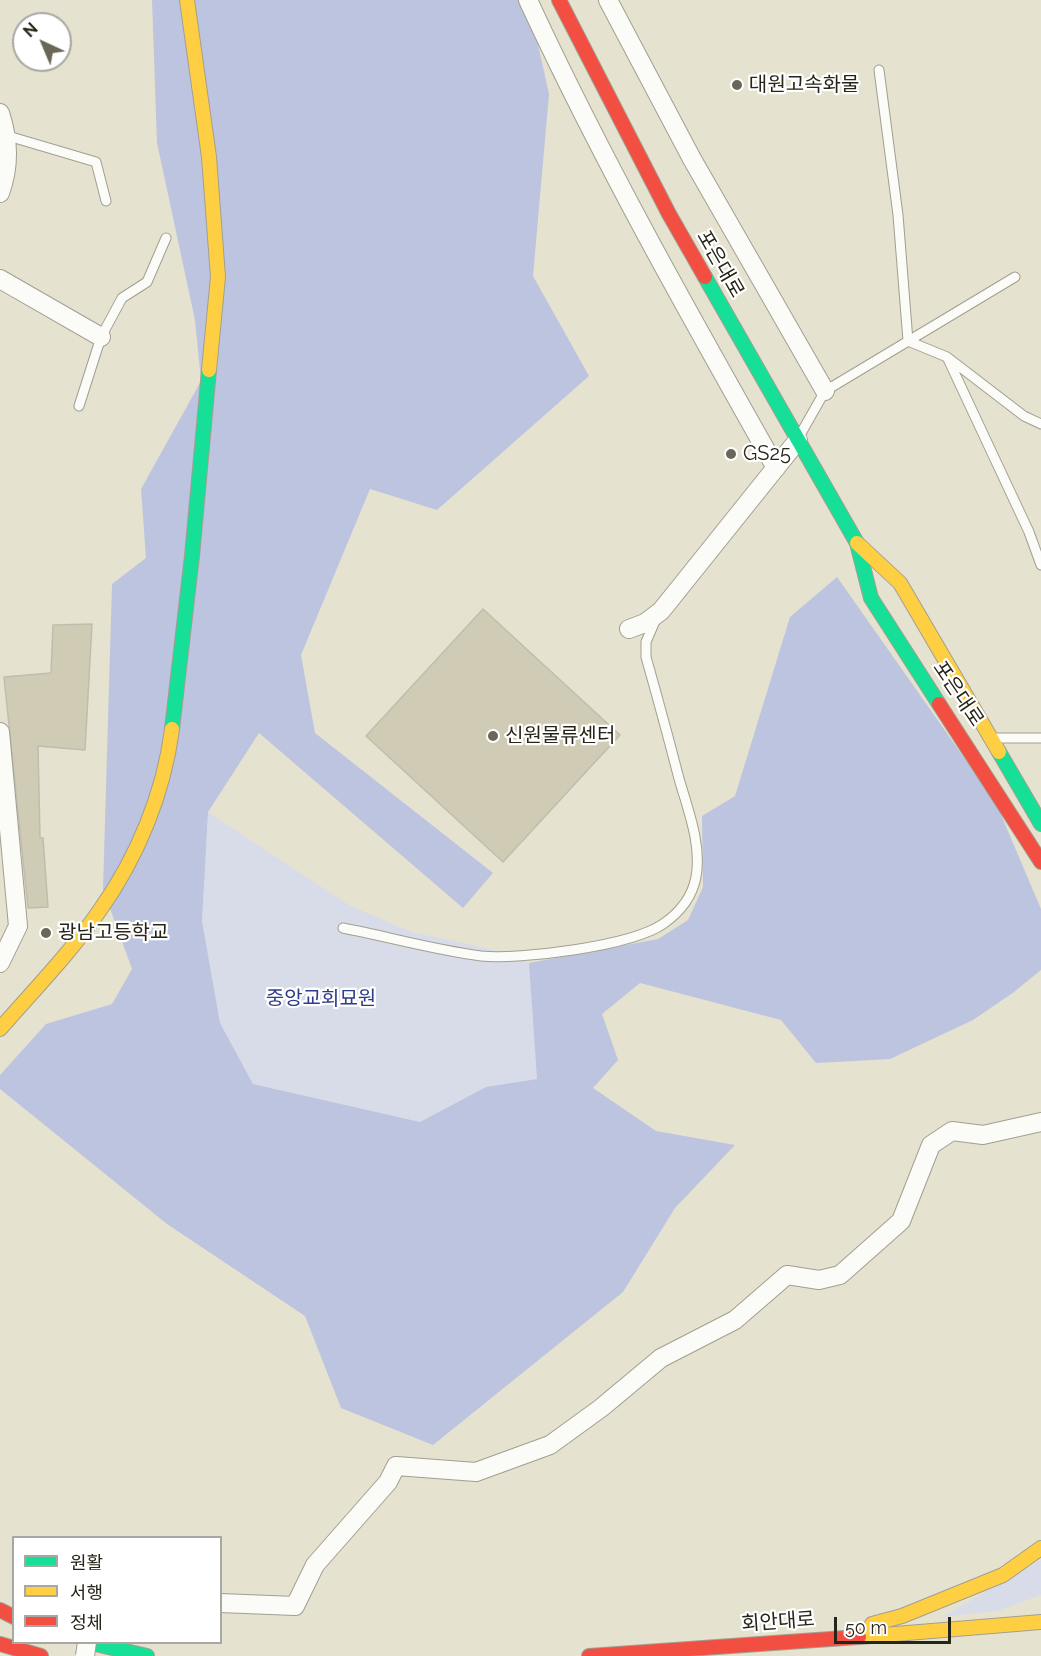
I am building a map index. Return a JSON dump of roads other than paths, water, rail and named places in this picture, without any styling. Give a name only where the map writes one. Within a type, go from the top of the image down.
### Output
[{"type":"main road","points":[[0,1029],[100,911],[126,868],[155,803],[170,744],[192,556],[218,277],[209,157],[187,0]]},
{"type":"main road","name":"포은대로","points":[[559,0],[669,214],[856,543],[871,598],[1041,862]]},
{"type":"main road","name":"포은대로","points":[[856,543],[900,583],[1041,824]]},
{"type":"main road","points":[[816,1639],[902,1616],[952,1596],[1003,1575],[1041,1548]]},
{"type":"main road","name":"회안대로","points":[[589,1656],[816,1639],[919,1634],[1041,1622]]},
{"type":"main road","points":[[0,1644],[41,1656]]},
{"type":"main road","points":[[96,1644],[147,1656]]},
{"type":"main road","points":[[0,1651],[18,1651]]},
{"type":"street","points":[[528,0],[656,255],[776,468]]},
{"type":"street","points":[[608,0],[703,178],[825,392]]},
{"type":"street","points":[[0,113],[8,136],[6,178],[0,193]]},
{"type":"street","points":[[0,279],[101,337]]},
{"type":"street","points":[[629,629],[645,623],[661,611],[798,440]]},
{"type":"street","points":[[0,732],[18,926],[0,963]]},
{"type":"street","points":[[222,1603],[295,1606],[315,1565],[388,1482],[396,1466],[476,1472],[550,1445],[601,1408],[661,1358],[735,1320],[787,1275],[819,1280],[840,1275],[901,1221],[931,1145],[952,1131],[983,1135],[1041,1122]]},
{"type":"lane","points":[[879,70],[898,215],[908,341]]},
{"type":"lane","points":[[8,136],[96,162],[106,201]]},
{"type":"lane","points":[[79,406],[101,337],[122,298],[147,282],[166,238]]},
{"type":"lane","points":[[798,440],[825,392],[1015,277]]},
{"type":"lane","points":[[908,341],[947,357],[1024,416],[1041,424]]},
{"type":"lane","points":[[947,357],[1029,532],[1041,565]]},
{"type":"lane","points":[[343,928],[480,956],[507,957],[602,944],[644,933],[662,925],[680,910],[690,897],[696,878],[697,845],[646,657],[646,642],[661,611]]},
{"type":"lane","points":[[989,738],[1041,738]]},
{"type":"place","name":"대원고속화물","points":[[737,85]]},
{"type":"place","name":"GS25","points":[[731,454]]},
{"type":"place","name":"신원물류센터","points":[[493,736]]},
{"type":"place","name":"광남고등학교","points":[[46,933]]},
{"type":"park label","name":"중앙교회묘원","points":[[321,999]]}]
